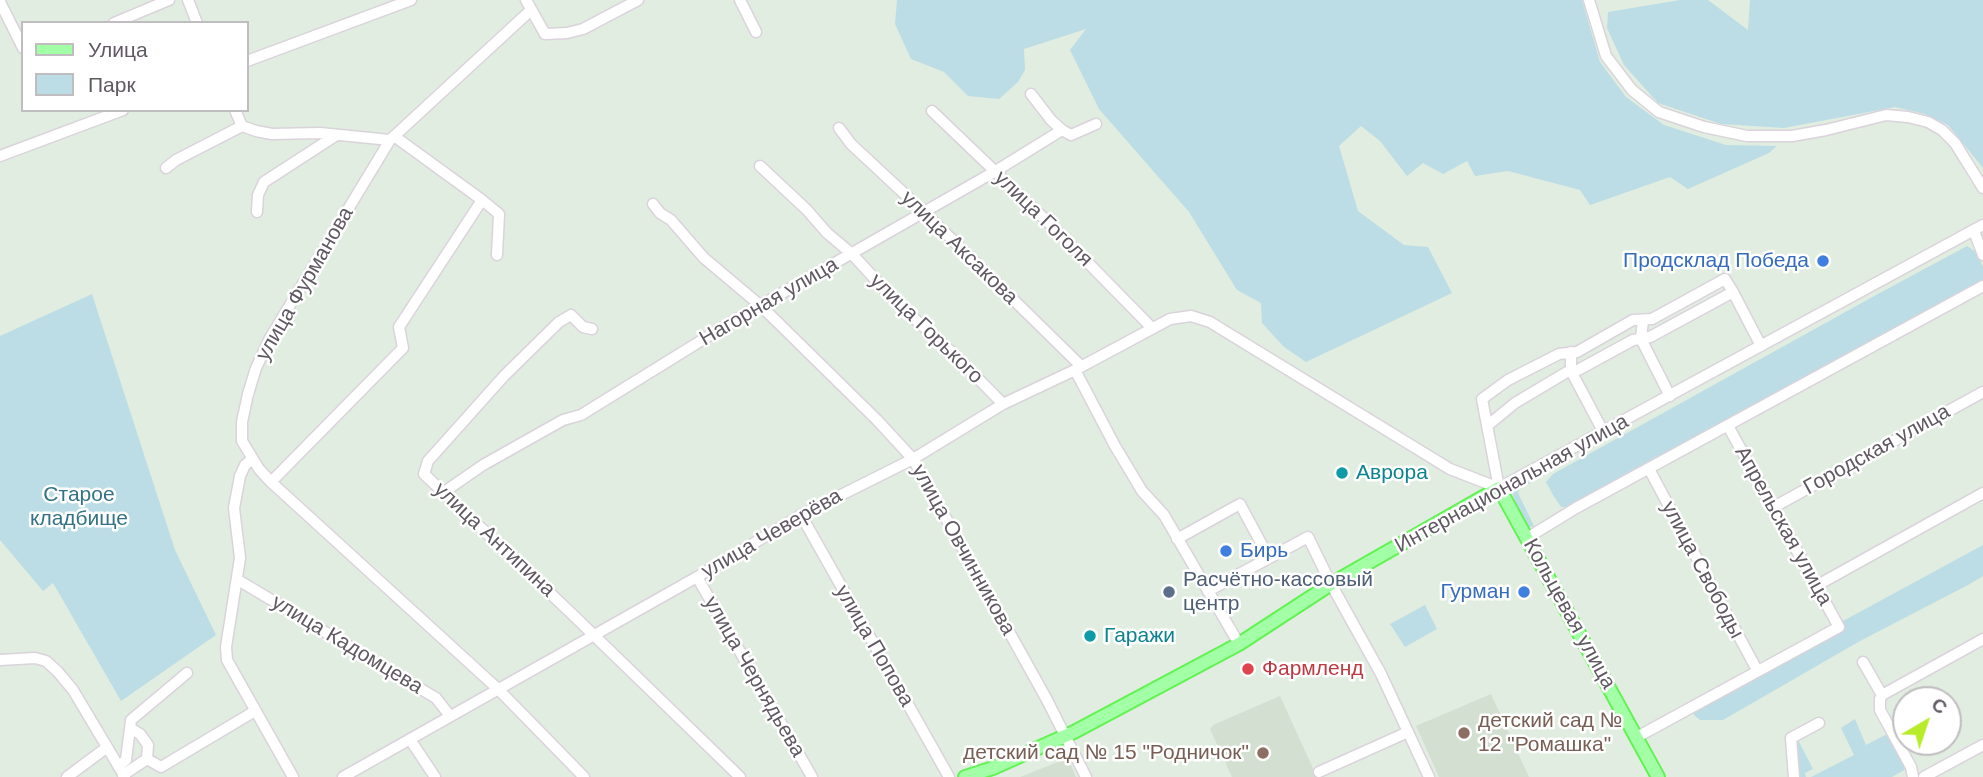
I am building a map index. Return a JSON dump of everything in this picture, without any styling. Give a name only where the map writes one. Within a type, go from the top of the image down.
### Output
[{"type":"main road","name":"Кольцевая улица","points":[[1499,488],[1658,777]]},
{"type":"main road","name":"Интернациональная улица","points":[[964,777],[994,773],[1239,644],[1331,584],[1499,488]]},
{"type":"street","points":[[119,21],[169,0]]},
{"type":"street","points":[[188,0],[196,21]]},
{"type":"street","points":[[248,61],[411,0]]},
{"type":"street","points":[[526,0],[545,34],[583,29],[638,0]]},
{"type":"street","points":[[740,0],[756,32]]},
{"type":"street","points":[[1589,0],[1606,56],[1632,90],[1659,112],[1704,127],[1747,136],[1792,136],[1886,116],[1908,117],[1928,122],[1955,142],[1983,188]]},
{"type":"street","points":[[0,2],[21,44]]},
{"type":"street","name":"улица Фурманова","points":[[531,10],[392,138],[270,338],[256,368],[242,422],[242,441],[252,459],[271,482],[498,689],[584,777]]},
{"type":"street","points":[[1031,94],[1062,130]]},
{"type":"street","name":"улица Гоголя","points":[[932,111],[1117,290],[1152,328]]},
{"type":"street","points":[[0,156],[118,112]]},
{"type":"street","points":[[237,112],[242,126]]},
{"type":"street","name":"Нагорная улица","points":[[444,492],[483,465],[563,420],[581,415],[728,324],[995,172],[1062,130],[1071,135],[1096,124]]},
{"type":"street","points":[[166,168],[176,160],[242,126],[271,134],[307,133],[392,138],[499,214],[497,255]]},
{"type":"street","name":"улица Аксакова","points":[[839,128],[851,144],[924,212],[1078,368],[1126,464],[1142,491],[1164,515],[1239,644]]},
{"type":"street","points":[[257,212],[258,195],[264,183],[335,136]]},
{"type":"street","name":"улица Горького","points":[[760,166],[1003,404]]},
{"type":"street","points":[[271,482],[402,348],[399,327],[482,201]]},
{"type":"street","name":"улица Овчинникова","points":[[653,204],[671,220],[704,258],[761,306],[913,459],[1087,777]]},
{"type":"street","points":[[1978,228],[1983,255]]},
{"type":"street","name":"Интернациональная улица","points":[[1499,488],[1978,228]]},
{"type":"street","points":[[1499,488],[1482,399],[1508,380],[1559,354],[1577,352],[1633,320],[1652,319],[1725,279],[1762,346]]},
{"type":"street","points":[[1527,538],[1576,508],[1983,286]]},
{"type":"street","points":[[1487,426],[1515,403],[1571,371],[1578,370],[1633,340],[1650,337],[1733,292]]},
{"type":"street","name":"улица Антипина","points":[[593,329],[583,327],[570,315],[559,322],[504,376],[428,461],[424,474],[740,777]]},
{"type":"street","name":"улица Чеверёва","points":[[343,777],[411,741],[801,515],[913,459],[1003,404],[1170,319],[1191,316],[1210,322],[1450,469],[1499,488]]},
{"type":"street","points":[[1643,320],[1641,339],[1670,396]]},
{"type":"street","points":[[1571,352],[1571,371],[1604,433]]},
{"type":"street","name":"Городская улица","points":[[1772,508],[1983,392]]},
{"type":"street","name":"Апрельская улица","points":[[1728,426],[1839,627],[1768,667],[1757,670]]},
{"type":"street","points":[[252,459],[245,465],[240,476],[234,509],[240,558],[226,647],[227,660],[293,777]]},
{"type":"street","name":"улица Свободы","points":[[1649,469],[1757,670]]},
{"type":"street","points":[[1816,586],[1983,494]]},
{"type":"street","points":[[1177,539],[1240,504],[1269,558]]},
{"type":"street","name":"улица Попова","points":[[801,515],[949,777]]},
{"type":"street","points":[[1209,591],[1308,537],[1381,674],[1429,777]]},
{"type":"street","name":"улица Чернядьева","points":[[697,577],[812,777]]},
{"type":"street","name":"улица Кадомцева","points":[[238,580],[436,698],[450,716]]},
{"type":"street","points":[[1913,777],[1911,767],[1880,710],[1882,695],[1983,639]]},
{"type":"street","points":[[0,660],[35,658],[46,661],[73,690],[122,773]]},
{"type":"street","points":[[1863,662],[1882,695]]},
{"type":"street","points":[[1637,737],[1757,670]]},
{"type":"street","points":[[122,773],[131,720],[187,673]]},
{"type":"street","points":[[147,759],[161,767],[255,711]]},
{"type":"street","points":[[1794,777],[1791,738],[1819,723]]},
{"type":"street","points":[[130,728],[140,734],[148,745],[147,759]]},
{"type":"street","points":[[1319,772],[1408,732]]},
{"type":"street","points":[[411,741],[435,777]]},
{"type":"street","points":[[1924,777],[1983,745]]},
{"type":"street","points":[[67,777],[106,748]]},
{"type":"street","points":[[122,773],[147,759]]},
{"type":"shaded area","name":"детский сад № 12 \"Ромашка\"","points":[[1491,694],[1529,777],[1439,777],[1416,726]]},
{"type":"shaded area","name":"детский сад № 15 \"Родничок\"","points":[[1280,696],[1317,777],[1232,777],[1210,729],[1213,725]]},
{"type":"shaded area","points":[[1068,758],[1076,777],[1020,777]]},
{"type":"green space","points":[[897,0],[1582,0],[1600,62],[1626,97],[1664,125],[1726,145],[1777,146],[1769,153],[1688,189],[1670,177],[1590,205],[1580,190],[1508,171],[1475,176],[1467,161],[1443,174],[1423,163],[1407,176],[1380,141],[1361,126],[1339,146],[1358,211],[1404,245],[1428,247],[1452,293],[1306,362],[1284,347],[1262,323],[1261,303],[1237,290],[1189,212],[1099,109],[1070,50],[1086,29],[1024,49],[1025,70],[1018,82],[999,99],[968,96],[944,72],[911,59],[895,24]]},
{"type":"green space","points":[[1680,0],[1708,0],[1748,30],[1750,0],[1983,0],[1983,168],[1948,125],[1925,114],[1895,107],[1784,128],[1721,124],[1658,103],[1624,65],[1607,28],[1608,12]]},
{"type":"green space","points":[[1967,246],[1976,252],[1983,267],[1983,280],[1577,502],[1561,507],[1553,495],[1546,482],[1553,474]]},
{"type":"green space","name":"Старое кладбище","points":[[92,294],[175,550],[216,635],[121,701],[53,583],[43,591],[0,540],[0,336]]},
{"type":"green space","points":[[1530,475],[1534,481],[1521,488],[1518,493],[1534,526],[1528,528],[1518,511],[1512,492],[1514,485]]},
{"type":"green space","points":[[1983,545],[1983,576],[1968,585],[1860,641],[1723,720],[1700,720],[1694,715],[1692,709],[1832,627]]},
{"type":"green space","points":[[1425,605],[1437,629],[1405,647],[1390,624]]},
{"type":"green space","points":[[1855,719],[1866,745],[1887,734],[1892,743],[1892,756],[1899,756],[1906,769],[1892,777],[1811,777],[1854,755],[1841,728]]},
{"type":"green space","points":[[1797,738],[1813,769],[1805,773],[1806,777],[1797,777],[1793,751]]},
{"type":"place","name":"Продсклад Победа","points":[[1823,261]]},
{"type":"place","name":"Аврора","points":[[1342,473]]},
{"type":"place","name":"Бирь","points":[[1226,551]]},
{"type":"place","name":"Расчётно-кассовый центр","points":[[1169,592]]},
{"type":"place","name":"Гурман","points":[[1524,592]]},
{"type":"place","name":"Гаражи","points":[[1090,636]]},
{"type":"place","name":"Фармленд","points":[[1248,669]]},
{"type":"place","name":"детский сад № 12 \"Ромашка\"","points":[[1464,733]]},
{"type":"place","name":"детский сад № 15 \"Родничок\"","points":[[1263,753]]}]
